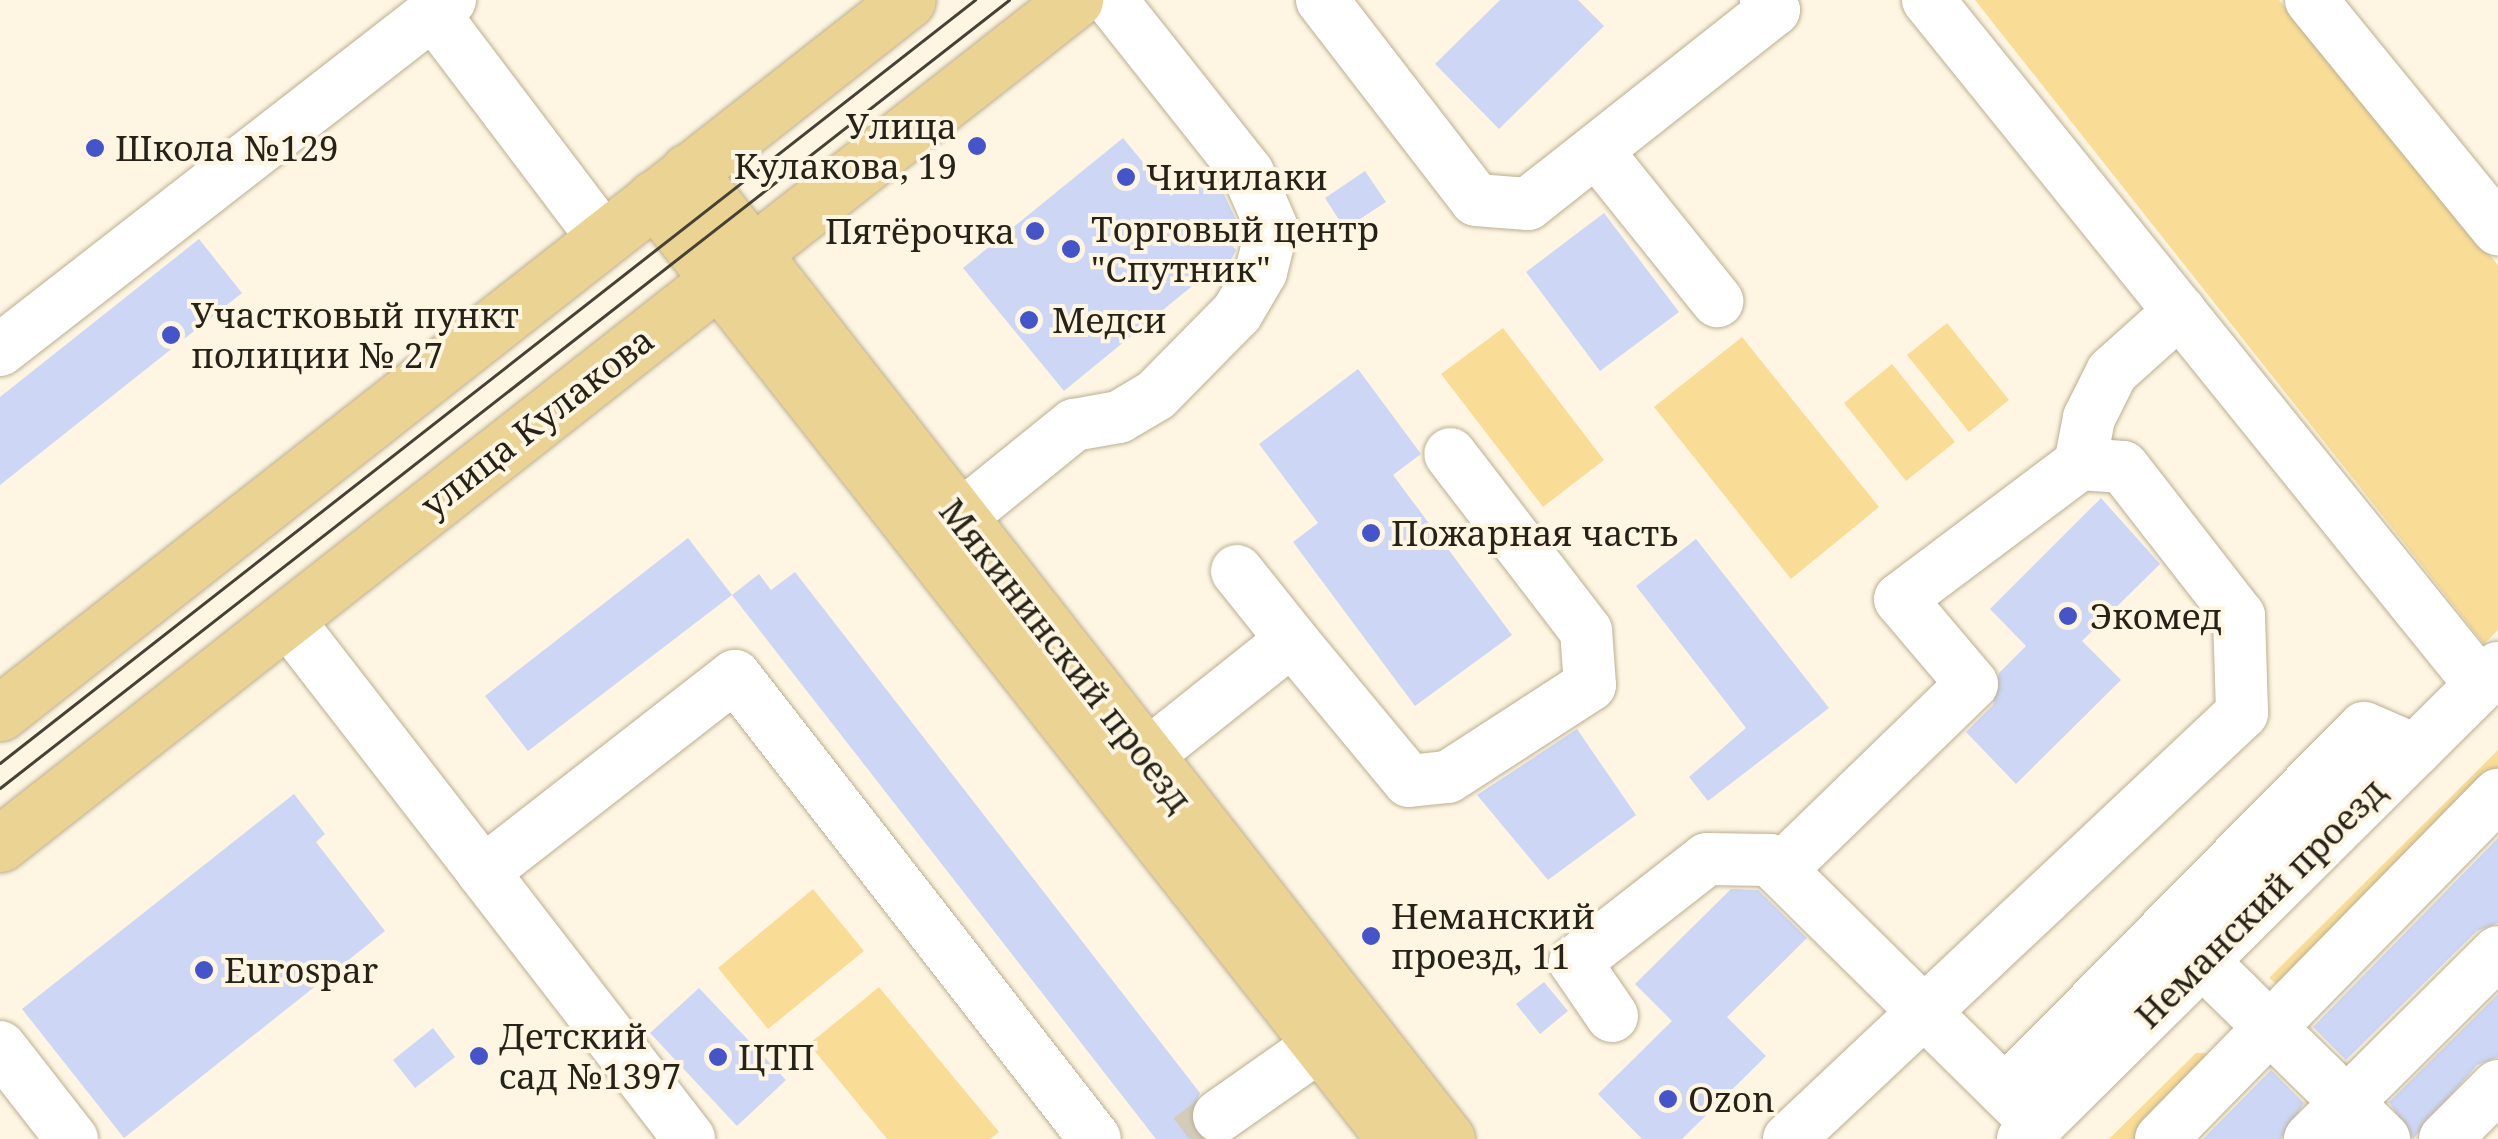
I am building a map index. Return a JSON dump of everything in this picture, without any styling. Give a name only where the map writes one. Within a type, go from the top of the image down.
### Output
[{"type":"main road","points":[[0,713],[908,0]]},
{"type":"main road","name":"улица Кулакова","points":[[0,844],[1075,0]]},
{"type":"main road","name":"Мякининский проезд","points":[[671,184],[1395,1139]]},
{"type":"main road","name":"Мякининский проезд","points":[[736,266],[959,518],[1447,1139]]},
{"type":"street","points":[[959,518],[1074,425],[1119,417],[1156,395],[1238,312],[1261,272],[1272,228],[1248,173],[1111,0]]},
{"type":"street","points":[[1322,0],[1476,200],[1528,204],[1599,154],[1774,10],[1766,0]]},
{"type":"street","points":[[1928,0],[2180,311],[2490,676]]},
{"type":"street","points":[[2311,0],[2498,229]]},
{"type":"street","points":[[0,350],[441,7],[603,238]]},
{"type":"street","points":[[1599,154],[1717,301]]},
{"type":"street","points":[[2080,464],[2089,418],[2112,372],[2180,311]]},
{"type":"street","points":[[1237,571],[1409,781],[1448,777],[1590,685],[1586,631],[1450,454]]},
{"type":"street","points":[[1780,870],[1972,684],[1900,599],[2080,464],[2124,467],[2239,616],[2242,713],[1920,1008],[1788,1139]]},
{"type":"street","points":[[287,619],[689,1139]]},
{"type":"street","points":[[1146,756],[1292,640]]},
{"type":"street","points":[[484,872],[735,676],[1096,1139]]},
{"type":"street","name":"Неманский проезд","points":[[2022,1118],[2202,961],[2490,676]]},
{"type":"street","points":[[1612,1016],[1575,962],[1707,859],[1770,860],[1920,1008],[2022,1118],[2364,728],[2415,750]]},
{"type":"street","points":[[2161,1139],[2498,796]]},
{"type":"street","points":[[2310,1139],[2498,952]]},
{"type":"street","points":[[2202,961],[2384,1139]]},
{"type":"street","points":[[1219,1116],[1320,1045]]},
{"type":"street","points":[[0,1047],[72,1139]]},
{"type":"street","points":[[2446,1139],[2498,1086]]},
{"type":"shaded area","points":[[1975,0],[2279,0],[2498,265],[2498,630],[2484,644]]},
{"type":"shaded area","points":[[1947,323],[2009,400],[1969,432],[1907,355]]},
{"type":"shaded area","points":[[1503,328],[1604,460],[1543,507],[1441,374]]},
{"type":"shaded area","points":[[1742,337],[1879,507],[1791,579],[1654,407]]},
{"type":"shaded area","points":[[1892,364],[1955,442],[1906,481],[1844,403]]},
{"type":"shaded area","points":[[2498,750],[2498,783],[2290,994],[2269,978]]},
{"type":"shaded area","points":[[813,889],[864,951],[768,1029],[718,968]]},
{"type":"shaded area","points":[[879,987],[999,1132],[990,1139],[887,1139],[809,1044]]},
{"type":"shaded area","points":[[2196,1053],[2230,1054],[2147,1139],[2109,1139]]},
{"type":"building","points":[[1500,0],[1578,0],[1604,26],[1499,129],[1435,64]]},
{"type":"building","name":"Торговый центр \"Спутник\"","points":[[1123,138],[1171,196],[1200,173],[1221,188],[1239,226],[1225,237],[1236,250],[1220,282],[1208,273],[1064,391],[963,268]]},
{"type":"building","points":[[1365,171],[1386,202],[1345,229],[1325,198]]},
{"type":"building","points":[[1604,213],[1679,312],[1600,371],[1526,272]]},
{"type":"building","points":[[199,239],[242,293],[0,485],[0,397]]},
{"type":"building","name":"Пожарная часть","points":[[1358,369],[1421,454],[1393,475],[1512,635],[1415,706],[1293,542],[1318,523],[1259,444]]},
{"type":"building","points":[[2101,498],[2160,564],[2082,641],[2121,680],[2016,784],[1966,732],[1993,705],[1999,673],[2026,646],[1990,609]]},
{"type":"building","points":[[688,538],[732,595],[528,751],[485,696]]},
{"type":"building","points":[[1696,539],[1829,708],[1708,801],[1689,777],[1746,728],[1636,586]]},
{"type":"building","points":[[795,572],[1200,1093],[1189,1118],[1201,1139],[1156,1139],[732,595],[759,574],[771,590]]},
{"type":"building","points":[[1577,729],[1636,815],[1548,880],[1477,795]]},
{"type":"building","name":"Eurospar","points":[[294,794],[325,834],[316,842],[385,931],[124,1138],[22,1009]]},
{"type":"building","points":[[2498,838],[2498,923],[2477,931],[2346,1060],[2313,1027]]},
{"type":"building","points":[[1731,889],[1758,890],[1807,938],[1727,1017],[1766,1056],[1682,1139],[1642,1139],[1598,1094],[1672,1021],[1635,984]]},
{"type":"building","points":[[1544,982],[1568,1011],[1540,1034],[1516,1004]]},
{"type":"building","name":"ЦТП","points":[[699,988],[786,1080],[737,1126],[650,1033]]},
{"type":"building","points":[[2498,994],[2498,1057],[2477,1065],[2413,1139],[2389,1102]]},
{"type":"building","points":[[433,1028],[455,1057],[415,1088],[393,1060]]},
{"type":"building","points":[[2271,1070],[2304,1103],[2281,1139],[2203,1139]]},
{"type":"tunnel","points":[[1189,1139],[1219,1116]]},
{"type":"tram line","points":[[0,763],[975,0]]},
{"type":"tram line","points":[[0,788],[1009,0]]},
{"type":"place","name":"Улица Кулакова, 19","points":[[977,146]]},
{"type":"place","name":"Школа №129","points":[[95,148]]},
{"type":"place","name":"Чичилаки","points":[[1126,177]]},
{"type":"place","name":"Пятёрочка","points":[[1035,231]]},
{"type":"place","name":"Торговый центр \"Спутник\"","points":[[1071,249]]},
{"type":"place","name":"Медси","points":[[1029,320]]},
{"type":"place","name":"Участковый пункт полиции № 27","points":[[171,335]]},
{"type":"place","name":"Пожарная часть","points":[[1371,533]]},
{"type":"place","name":"Экомед","points":[[2068,616]]},
{"type":"place","name":"Неманский проезд, 11","points":[[1371,936]]},
{"type":"place","name":"Eurospar","points":[[204,970]]},
{"type":"place","name":"Детский сад №1397","points":[[479,1056]]},
{"type":"place","name":"ЦТП","points":[[718,1057]]},
{"type":"place","name":"Ozon","points":[[1668,1099]]}]
